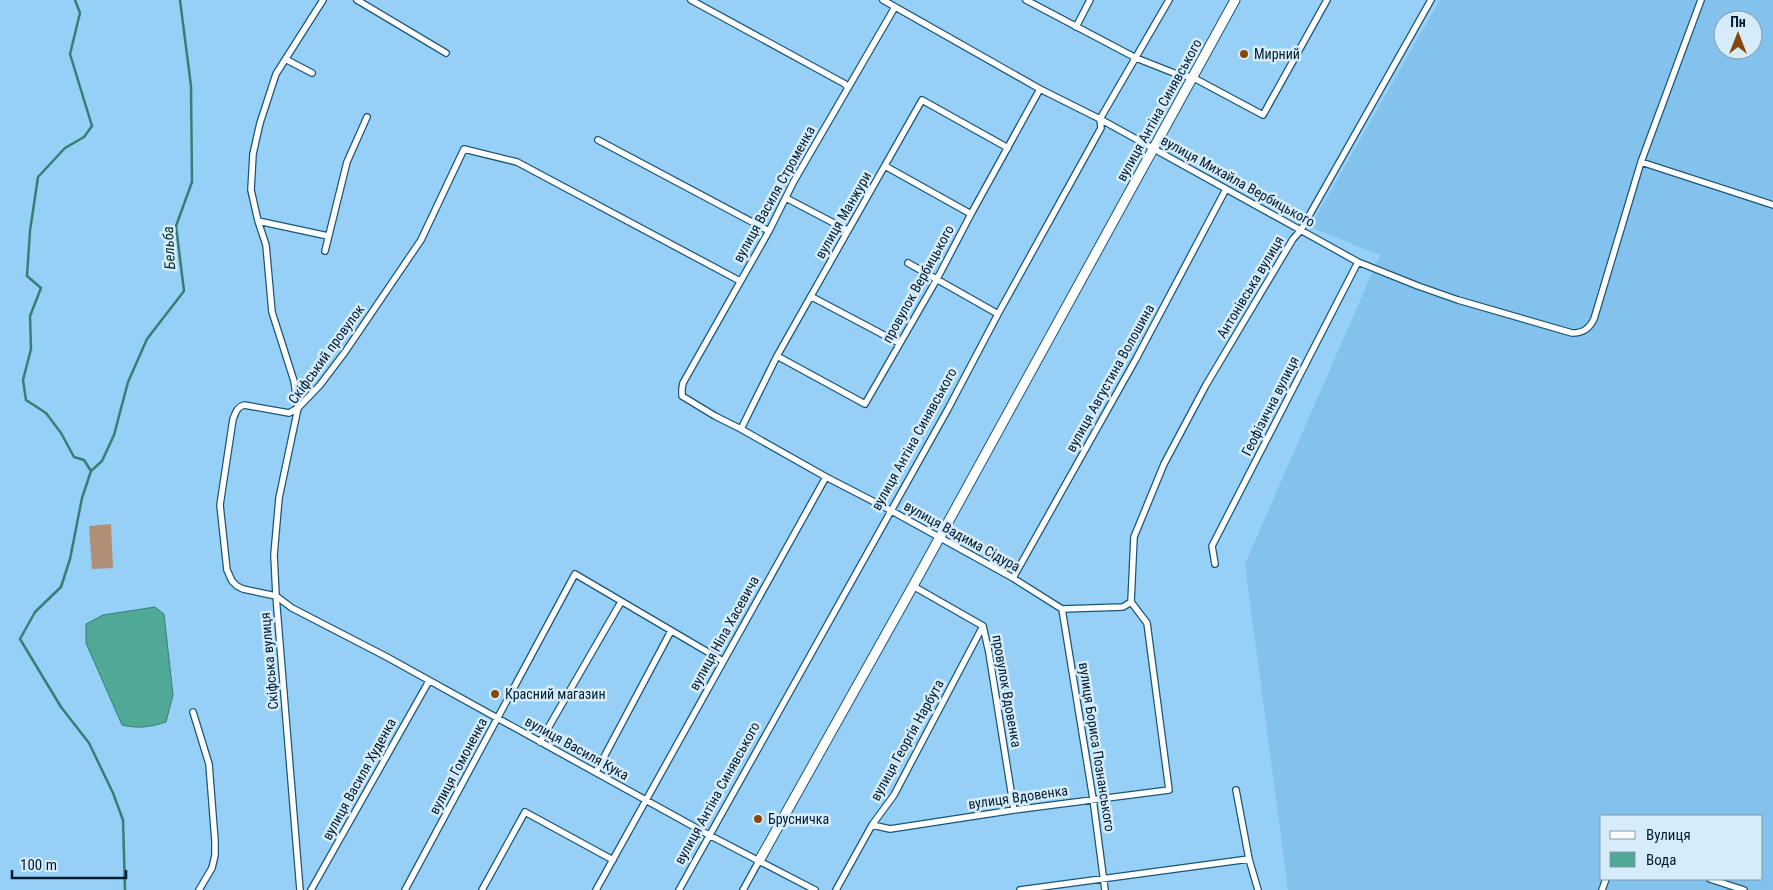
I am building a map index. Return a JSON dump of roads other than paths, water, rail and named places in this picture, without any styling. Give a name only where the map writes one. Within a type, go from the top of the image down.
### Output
[{"type":"street","points":[[298,408],[294,381],[272,312],[266,245],[251,190],[253,154],[260,123],[276,74],[322,0]]},
{"type":"street","points":[[357,0],[446,53]]},
{"type":"street","points":[[692,0],[848,88]]},
{"type":"street","name":"вулиця Михайла Вербицького","points":[[883,0],[1040,89],[1100,119],[1358,262],[1458,300],[1572,333],[1585,331],[1594,319],[1641,162]]},
{"type":"street","points":[[1026,0],[1136,58],[1179,75],[1192,77],[1263,115],[1327,0]]},
{"type":"street","points":[[1076,27],[1090,0]]},
{"type":"street","name":"вулиця Антіна Синявського","points":[[679,890],[948,409],[998,314],[1101,128],[1100,119],[1168,0]]},
{"type":"street","name":"вулиця Антіна Синявського","points":[[743,890],[913,586],[1235,0]]},
{"type":"street","name":"Антонівська вулиця","points":[[1131,602],[1134,537],[1164,464],[1206,385],[1293,239],[1301,230],[1431,0]]},
{"type":"street","points":[[1701,0],[1641,162],[1773,205]]},
{"type":"street","name":"вулиця Василя Строменка","points":[[682,396],[683,383],[895,7]]},
{"type":"street","points":[[286,58],[312,73]]},
{"type":"street","name":"провулок Вербицького","points":[[777,356],[864,404],[937,279],[1040,89]]},
{"type":"street","name":"вулиця Манжури","points":[[742,429],[777,356],[922,100],[1008,148]]},
{"type":"street","points":[[325,251],[347,162],[367,117]]},
{"type":"street","points":[[598,140],[769,230]]},
{"type":"street","name":"Скіфський провулок","points":[[276,596],[274,554],[279,498],[298,408],[345,352],[422,240],[464,149],[517,162],[740,281]]},
{"type":"street","points":[[885,166],[971,214]]},
{"type":"street","name":"вулиця Августина Волошина","points":[[1012,578],[1136,359],[1226,189]]},
{"type":"street","points":[[786,198],[847,230]]},
{"type":"street","points":[[258,221],[328,236]]},
{"type":"street","name":"Геофізична вулиця","points":[[1214,564],[1212,546],[1358,262]]},
{"type":"street","points":[[908,263],[998,314]]},
{"type":"street","points":[[812,297],[899,343]]},
{"type":"street","name":"вулиця Вадима Сідура","points":[[682,396],[1012,578],[1062,609]]},
{"type":"street","name":"Скіфська вулиця","points":[[298,408],[289,413],[244,405],[237,409],[233,419],[220,505],[225,560],[232,581],[243,589],[276,596],[300,890]]},
{"type":"street","name":"вулиця Ніла Хасевича","points":[[596,890],[826,477]]},
{"type":"street","name":"вулиця Гомоненка","points":[[406,890],[575,574],[621,602]]},
{"type":"street","name":"провулок Вдовенка","points":[[913,586],[983,626],[1014,810]]},
{"type":"street","name":"вулиця Василя Кука","points":[[276,596],[292,608],[498,717],[709,835],[815,890]]},
{"type":"street","points":[[540,742],[621,602],[724,662]]},
{"type":"street","points":[[1062,609],[1123,606],[1131,602]]},
{"type":"street","name":"вулиця Вдовенка","points":[[872,825],[890,829],[1014,810],[1169,790],[1147,623],[1131,602]]},
{"type":"street","name":"вулиця Бориса Познанського","points":[[1062,609],[1093,799],[1105,890]]},
{"type":"street","name":"вулиця Георгія Нарбута","points":[[836,890],[872,825],[894,795],[983,626]]},
{"type":"street","points":[[596,772],[671,631]]},
{"type":"street","name":"вулиця Василя Худенка","points":[[311,890],[429,681]]},
{"type":"street","points":[[193,712],[209,764],[215,841],[215,855],[212,868],[200,890]]},
{"type":"street","points":[[1236,790],[1249,859],[1258,890]]},
{"type":"street","points":[[482,890],[525,812],[613,860]]},
{"type":"street","points":[[1020,890],[1249,859]]},
{"type":"street","points":[[1713,880],[1744,890]]},
{"type":"water","points":[[155,607],[164,614],[173,695],[166,722],[144,727],[122,725],[86,643],[86,624],[103,615]]},
{"type":"waterway","points":[[75,0],[80,13],[70,54],[92,126],[84,137],[65,148],[38,177],[30,231],[27,276],[41,288],[30,316],[31,349],[23,380],[26,400],[46,413],[61,433],[74,457],[84,460],[91,471],[82,498],[70,559],[61,587],[35,612],[20,639],[61,707],[89,743],[113,793],[123,820],[125,890]]},
{"type":"waterway","name":"Бельба","points":[[91,471],[102,461],[114,435],[128,382],[147,339],[184,291],[176,226],[192,182],[191,86],[180,0]]},
{"type":"place","name":"Мирний","points":[[1244,54]]},
{"type":"place","name":"Красний магазин","points":[[495,694]]},
{"type":"place","name":"Брусничка","points":[[758,819]]}]
